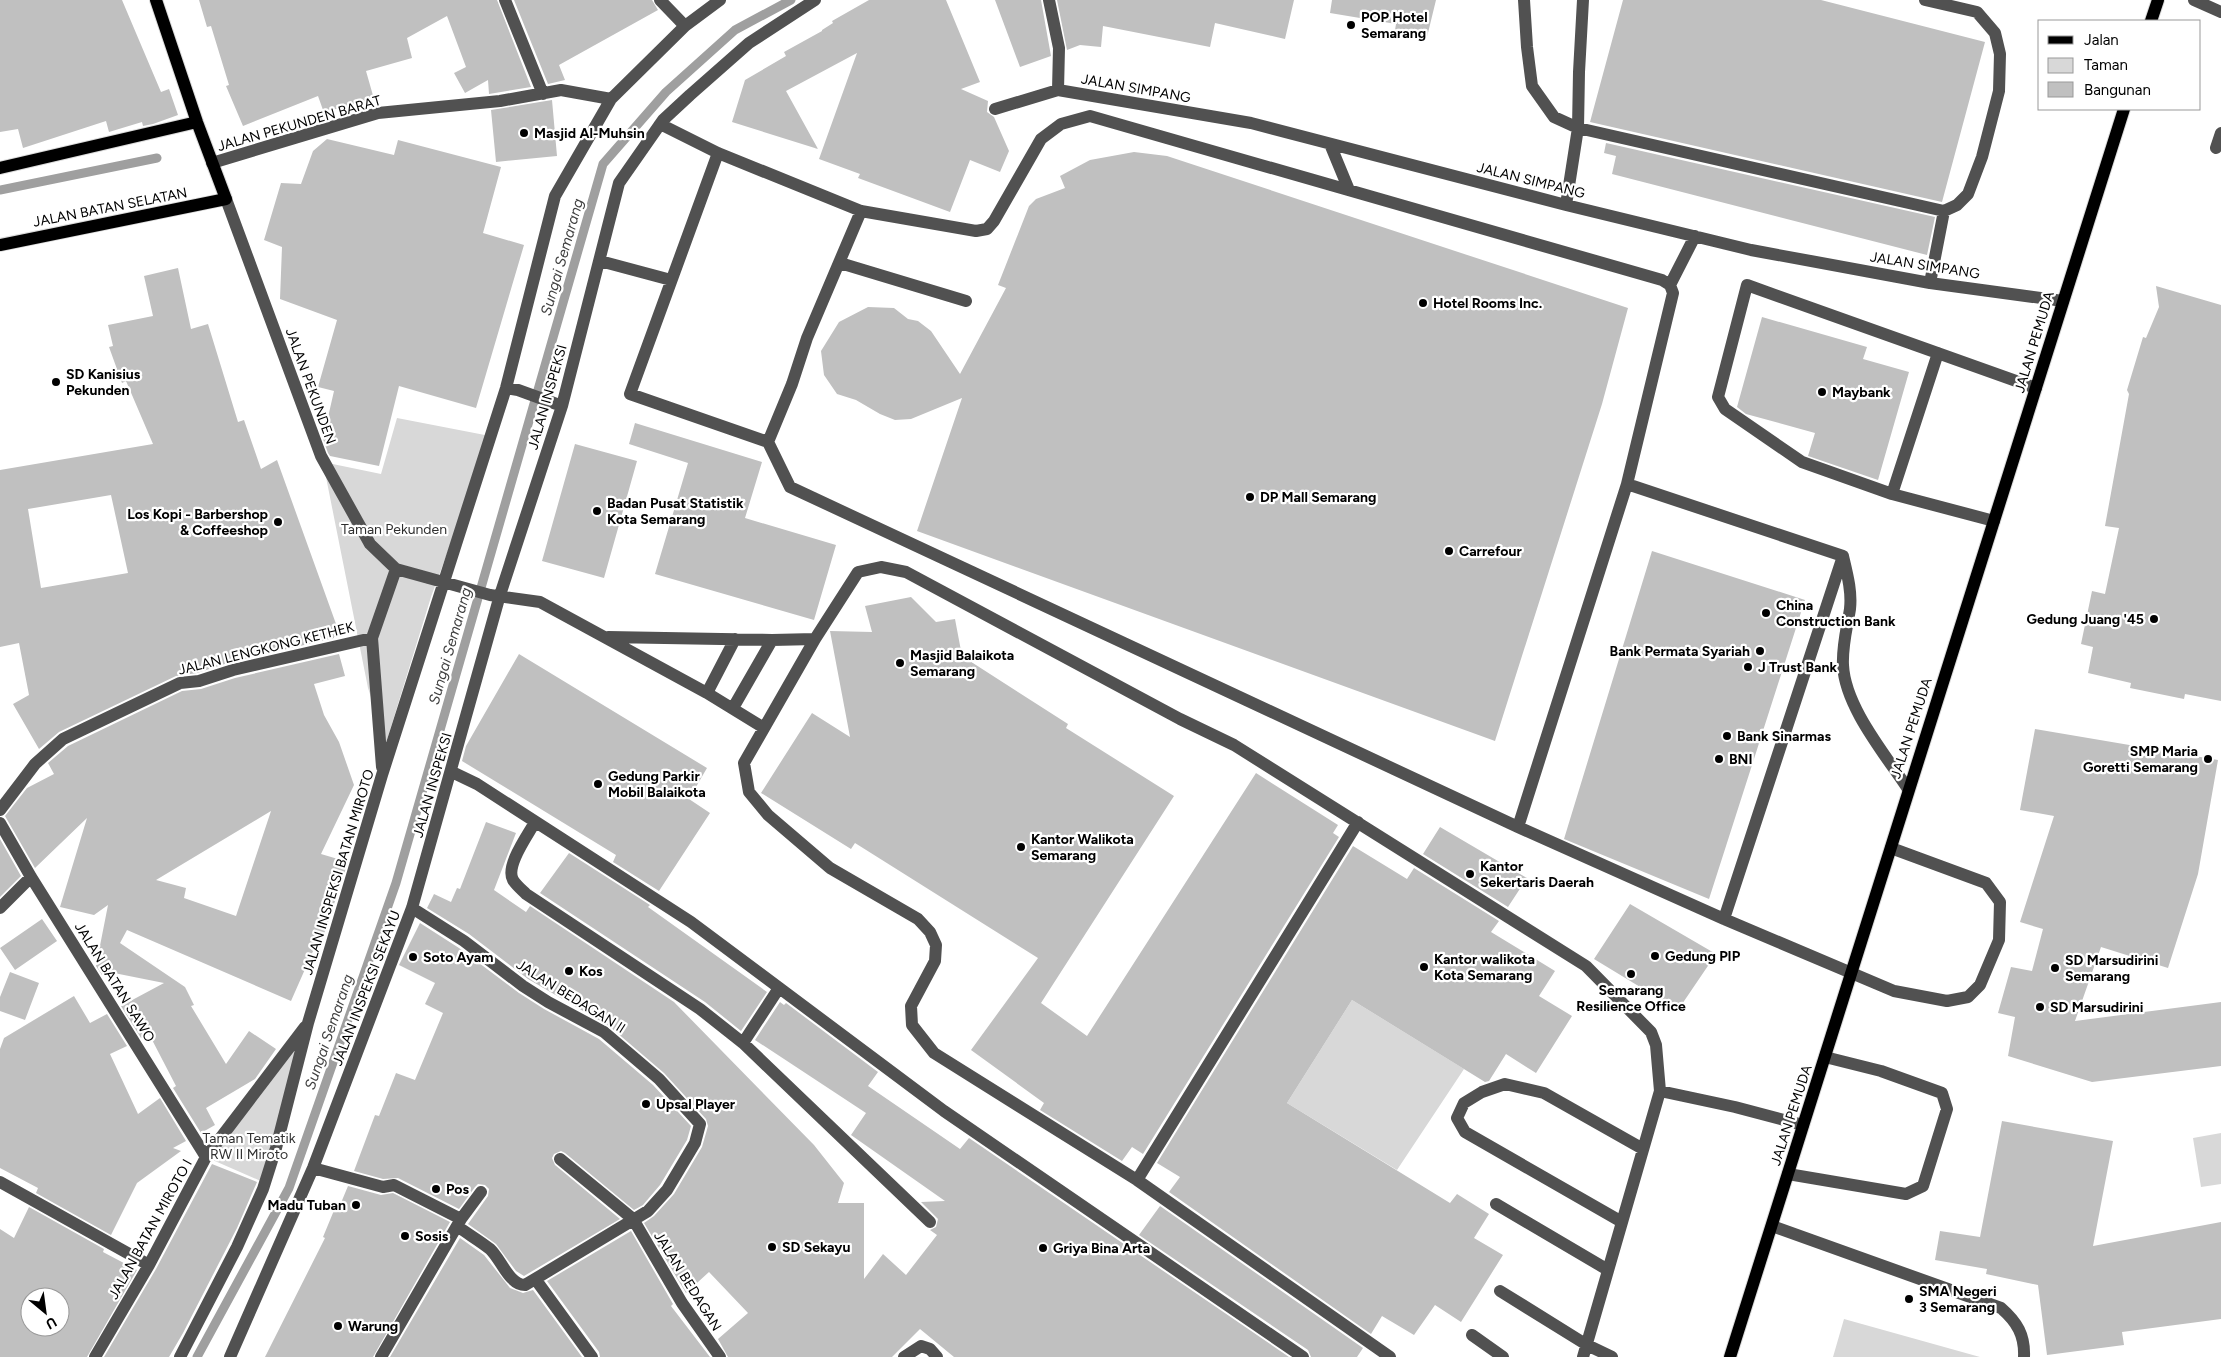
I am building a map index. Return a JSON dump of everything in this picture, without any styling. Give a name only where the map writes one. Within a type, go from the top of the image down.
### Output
[{"type":"main road","name":"JALAN PEKUNDEN","points":[[156,0],[197,122],[226,199]]},
{"type":"main road","points":[[2151,20],[2158,0]]},
{"type":"main road","name":"JALAN PEMUDA","points":[[1730,1357],[2124,110]]},
{"type":"main road","points":[[0,168],[197,122]]},
{"type":"main road","name":"JALAN BATAN SELATAN","points":[[0,245],[226,199]]},
{"type":"street","points":[[505,0],[543,94]]},
{"type":"street","points":[[660,0],[685,26]]},
{"type":"street","name":"JALAN INSPEKSI BATAN MIROTO","points":[[180,1357],[237,1247],[263,1189],[276,1148],[308,1022],[382,775],[443,582],[512,389],[555,196],[610,99],[685,26],[720,0]]},
{"type":"street","name":"JALAN INSPEKSI","points":[[421,876],[452,772],[495,595],[560,406],[600,261],[619,183],[660,124],[690,94],[749,43],[814,0]]},
{"type":"street","points":[[1049,0],[1059,48],[1058,90]]},
{"type":"street","points":[[1524,0],[1526,47],[1532,86],[1554,117],[1578,128],[1944,211],[1957,205],[1968,194],[1982,157],[1999,91],[2000,54],[1995,33],[1976,12],[1924,0]]},
{"type":"street","points":[[1566,205],[1578,128],[1583,0]]},
{"type":"street","points":[[2194,0],[2221,12]]},
{"type":"street","name":"JALAN PEKUNDEN BARAT","points":[[212,163],[378,114],[500,101],[561,90],[610,99]]},
{"type":"street","name":"JALAN SIMPANG","points":[[995,109],[1058,90],[1251,123],[1566,205],[1751,250],[1930,283],[2063,301]]},
{"type":"street","points":[[660,124],[718,153],[861,211],[976,231],[987,229],[994,221],[1042,139],[1061,124],[1090,116],[1662,280],[1670,285],[1673,293],[1627,484],[1518,827]]},
{"type":"street","points":[[2216,148],[2221,132]]},
{"type":"street","points":[[1330,144],[1349,190]]},
{"type":"street","points":[[718,153],[630,394],[768,442],[790,487],[1518,827],[1724,919],[1894,991],[1947,1001],[1968,997],[1980,985],[1998,940],[2000,902],[1986,883],[1891,848]]},
{"type":"street","name":"JALAN PEKUNDEN","points":[[226,199],[320,456],[370,544],[396,569]]},
{"type":"street","points":[[768,442],[792,384],[807,338],[861,211]]},
{"type":"street","points":[[1930,283],[1944,211]]},
{"type":"street","points":[[1670,285],[1695,236]]},
{"type":"street","points":[[600,261],[672,280]]},
{"type":"street","points":[[840,263],[966,302]]},
{"type":"street","points":[[1994,521],[1892,494],[1802,462],[1725,409],[1718,397],[1747,285],[2036,388]]},
{"type":"street","points":[[1892,494],[1938,353]]},
{"type":"street","points":[[512,389],[560,406]]},
{"type":"street","points":[[1627,484],[1843,556]]},
{"type":"street","points":[[1843,556],[1850,584],[1850,607],[1844,638],[1843,666],[1850,694],[1859,714],[1908,789]]},
{"type":"street","points":[[1724,919],[1843,556]]},
{"type":"street","points":[[1390,1357],[1137,1180],[934,1053],[912,1025],[911,1006],[935,961],[936,945],[930,932],[918,919],[830,868],[768,815],[750,792],[744,763],[815,639],[858,572],[881,567],[906,572],[1162,710],[1234,745],[1586,966],[1651,1032],[1656,1045],[1660,1091],[1585,1351]]},
{"type":"street","points":[[382,775],[372,638],[396,569],[460,588],[540,602],[707,693],[764,728]]},
{"type":"street","points":[[605,637],[815,639]]},
{"type":"street","name":"JALAN LENGKONG KETHEK","points":[[0,810],[35,764],[63,739],[180,683],[199,681],[233,670],[372,638]]},
{"type":"street","points":[[707,693],[735,639]]},
{"type":"street","points":[[733,708],[772,640]]},
{"type":"street","points":[[452,772],[477,784],[691,922],[944,1111],[1303,1357]]},
{"type":"street","points":[[535,822],[511,866],[510,875],[513,881],[526,894],[700,1010],[743,1043],[930,1222]]},
{"type":"street","points":[[1137,1180],[1358,822]]},
{"type":"street","name":"JALAN BATAN SAWO","points":[[0,823],[31,877],[206,1157]]},
{"type":"street","name":"JALAN INSPEKSI SEKAYU","points":[[230,1357],[313,1168],[412,908],[421,876]]},
{"type":"street","points":[[0,908],[31,877]]},
{"type":"street","name":"JALAN BEDAGAN II","points":[[412,908],[464,941],[523,986],[548,1002],[604,1032],[641,1063],[698,1120],[700,1126],[695,1143],[667,1190],[648,1211],[633,1219]]},
{"type":"street","points":[[743,1043],[779,988]]},
{"type":"street","name":"JALAN BATAN MIROTO I","points":[[95,1357],[149,1265],[206,1157],[308,1022]]},
{"type":"street","points":[[1788,1174],[1906,1194],[1923,1186],[1947,1109],[1942,1093],[1881,1071],[1825,1057]]},
{"type":"street","points":[[1622,1222],[1466,1132],[1457,1118],[1464,1103],[1482,1092],[1505,1084],[1544,1093],[1643,1149]]},
{"type":"street","points":[[1660,1091],[1735,1107],[1803,1125]]},
{"type":"street","points":[[313,1168],[383,1187],[394,1185],[459,1223],[491,1250],[518,1283],[525,1285],[633,1219],[560,1159]]},
{"type":"street","points":[[0,1182],[149,1265]]},
{"type":"street","points":[[381,1357],[459,1223],[481,1192]]},
{"type":"street","points":[[1496,1204],[1608,1270]]},
{"type":"street","name":"JALAN BEDAGAN","points":[[633,1219],[682,1303],[720,1357]]},
{"type":"street","points":[[1772,1226],[2001,1308],[2016,1321],[2022,1336],[2024,1357]]},
{"type":"street","points":[[536,1280],[592,1357]]},
{"type":"street","points":[[1500,1291],[1585,1351],[1612,1357]]},
{"type":"street","points":[[1472,1334],[1503,1357]]},
{"type":"street","points":[[904,1357],[921,1346],[930,1349],[937,1357]]},
{"type":"green space","name":"Taman Pekunden","points":[[397,418],[490,436],[431,597],[386,743],[368,688],[323,462],[381,474]]},
{"type":"green space","points":[[1352,1000],[1464,1069],[1397,1170],[1287,1103]]},
{"type":"green space","name":"Taman Tematik RW II Miroto","points":[[306,1034],[263,1182],[208,1158]]},
{"type":"green space","points":[[2221,1133],[2221,1184],[2201,1187],[2193,1138]]},
{"type":"green space","points":[[1844,1319],[1980,1357],[1833,1357]]},
{"type":"building","points":[[0,0],[122,0],[161,92],[169,89],[178,115],[153,124],[143,126],[142,122],[109,132],[106,121],[23,148],[18,129],[0,132]]},
{"type":"building","points":[[199,0],[497,0],[531,87],[489,94],[488,80],[465,93],[454,73],[466,67],[447,16],[407,38],[412,58],[366,71],[374,99],[332,110],[323,110],[318,96],[243,126],[226,86],[229,85],[211,26],[207,27]]},
{"type":"building","points":[[514,0],[652,0],[658,10],[559,65],[565,80],[548,84]]},
{"type":"building","points":[[869,0],[946,0],[980,82],[961,89],[988,101],[987,112],[994,117],[1009,151],[1000,172],[970,160],[950,212],[858,178],[860,174],[819,159],[857,53],[786,91],[818,149],[732,122],[745,80],[786,56],[784,52],[822,31],[833,23],[832,21]]},
{"type":"building","points":[[995,0],[1041,0],[1051,56],[1020,67]]},
{"type":"building","points":[[1057,0],[1294,0],[1285,39],[1215,23],[1210,47],[1103,26],[1101,47],[1080,45],[1067,50]]},
{"type":"building","points":[[1332,0],[1436,0],[1427,37],[1395,30],[1396,24],[1330,13]]},
{"type":"building","points":[[1623,0],[1821,0],[1985,42],[1942,202],[1590,122]]},
{"type":"building","name":"Masjid Al-Muhsin","points":[[552,100],[557,156],[496,162],[491,110]]},
{"type":"building","points":[[327,139],[394,155],[398,140],[501,167],[483,233],[524,245],[476,408],[399,386],[379,466],[330,456],[328,453],[323,439],[334,391],[318,387],[337,320],[280,299],[282,247],[264,240],[281,183],[301,184],[313,151]]},
{"type":"building","points":[[1606,143],[1935,217],[1927,255],[1612,174],[1616,156],[1604,153]]},
{"type":"building","name":"DP Mall Semarang","points":[[1134,152],[1167,156],[1628,308],[1602,404],[1495,741],[917,531],[962,398],[911,419],[895,420],[880,414],[856,400],[837,394],[824,375],[821,351],[839,322],[868,307],[894,308],[908,319],[918,321],[931,331],[960,374],[1006,288],[998,285],[1029,206],[1036,199],[1065,188],[1060,176],[1090,160]]},
{"type":"building","points":[[178,268],[191,329],[208,324],[238,422],[244,420],[261,469],[277,460],[340,635],[231,662],[197,673],[176,676],[59,732],[39,749],[13,704],[29,695],[19,643],[0,647],[0,470],[153,444],[126,381],[122,383],[109,347],[113,346],[108,325],[153,316],[144,276]],"holes":[[[111,495],[128,573],[41,588],[28,509]]]},
{"type":"building","points":[[2156,286],[2221,305],[2221,701],[2185,694],[2184,699],[2130,688],[2131,683],[2088,673],[2093,647],[2081,644],[2092,591],[2105,594],[2119,528],[2105,526],[2129,394],[2127,390],[2143,337],[2146,338],[2159,307]]},
{"type":"building","name":"Maybank","points":[[1762,317],[1867,347],[1863,359],[1909,372],[1878,480],[1808,456],[1815,433],[1746,414],[1737,407]]},
{"type":"building","points":[[635,423],[762,462],[745,518],[836,545],[814,620],[655,574],[688,463],[629,444]]},
{"type":"building","name":"Badan Pusat Statistik Kota Semarang","points":[[575,444],[637,461],[604,578],[542,561]]},
{"type":"building","points":[[1652,551],[1805,600],[1709,899],[1564,839]]},
{"type":"building","points":[[911,597],[936,622],[955,619],[962,656],[1068,724],[1066,728],[1174,796],[1041,1003],[1087,1036],[1256,773],[1338,825],[1333,833],[1339,837],[1143,1154],[1132,1147],[1122,1161],[1040,1110],[1044,1103],[971,1050],[1038,958],[855,843],[851,849],[761,793],[812,713],[850,737],[830,631],[872,632],[865,606]]},
{"type":"building","points":[[339,654],[345,676],[314,684],[324,715],[339,742],[354,785],[321,854],[348,862],[321,943],[317,942],[291,1001],[127,930],[120,943],[185,987],[194,1005],[191,1006],[226,1064],[249,1031],[276,1049],[255,1079],[206,1108],[215,1125],[201,1133],[173,1088],[176,1086],[149,1034],[141,1038],[121,1006],[164,983],[104,971],[102,975],[96,966],[108,905],[94,915],[60,907],[87,818],[35,868],[5,816],[27,788],[54,774],[48,763],[68,746],[182,691],[201,689],[235,678]],"holes":[[[271,811],[236,916],[184,898],[186,888],[156,880]]]},
{"type":"building","name":"Gedung Parkir Mobil Balaikota","points":[[519,654],[707,768],[689,799],[710,813],[659,891],[613,862],[616,855],[462,761],[466,746]]},
{"type":"building","points":[[2035,729],[2218,760],[2198,874],[2168,968],[2101,947],[2075,1021],[2221,1002],[2221,1066],[2092,1082],[2008,1056],[2015,1017],[1998,1013],[2011,967],[2032,971],[2043,929],[2020,922],[2054,816],[2020,810]]},
{"type":"building","points":[[486,822],[516,833],[494,890],[526,912],[530,906],[674,1002],[814,1145],[844,1183],[838,1203],[864,1203],[864,1279],[883,1254],[906,1275],[937,1235],[930,1230],[936,1227],[938,1219],[921,1202],[945,1201],[851,1135],[866,1113],[755,1040],[780,1002],[784,1005],[786,1003],[878,1072],[868,1086],[960,1149],[969,1138],[1289,1357],[954,1357],[920,1329],[892,1357],[728,1357],[718,1339],[748,1313],[709,1272],[686,1293],[644,1223],[654,1216],[674,1194],[702,1147],[708,1126],[706,1119],[664,1073],[609,1026],[528,979],[469,934],[427,908],[434,894],[451,902],[457,888],[460,889]]},
{"type":"building","name":"Kantor Sekertaris Daerah","points":[[1440,827],[1527,878],[1508,907],[1423,854]]},
{"type":"building","points":[[0,839],[21,876],[0,897]]},
{"type":"building","points":[[1353,846],[1407,879],[1414,868],[1499,921],[1491,932],[1555,971],[1539,996],[1572,1016],[1536,1073],[1506,1054],[1489,1081],[1485,1082],[1352,1000],[1287,1103],[1450,1203],[1457,1194],[1489,1214],[1474,1238],[1503,1255],[1461,1322],[1435,1305],[1414,1335],[1382,1316],[1371,1334],[1169,1192],[1180,1177],[1157,1163]]},
{"type":"building","points":[[569,853],[650,905],[648,907],[767,992],[741,1031],[705,1002],[540,893]]},
{"type":"building","name":"Gedung PIP","points":[[1630,904],[1716,954],[1678,1010],[1594,959]]},
{"type":"building","points":[[42,919],[57,941],[15,970],[0,948]]},
{"type":"building","points":[[420,923],[459,948],[519,993],[599,1039],[653,1085],[691,1126],[687,1140],[660,1185],[643,1205],[634,1210],[565,1153],[561,1151],[554,1154],[552,1158],[555,1165],[620,1219],[524,1276],[516,1271],[496,1244],[468,1224],[488,1196],[489,1189],[485,1185],[478,1184],[459,1209],[398,1178],[383,1179],[354,1171],[375,1115],[379,1116],[396,1073],[415,1080],[443,1013],[425,1004],[435,983],[399,965]]},
{"type":"building","points":[[10,972],[39,983],[25,1020],[0,1011],[0,997]]},
{"type":"building","points":[[74,996],[90,1023],[107,1014],[127,1046],[110,1054],[138,1114],[160,1098],[186,1141],[173,1148],[181,1151],[137,1183],[111,1235],[36,1193],[38,1188],[0,1168],[0,1049],[4,1038]]},
{"type":"building","points":[[2002,1121],[2113,1141],[2093,1246],[2221,1222],[2221,1319],[2122,1332],[2124,1345],[2047,1355],[2038,1285],[1986,1274],[1987,1269],[1935,1260],[1940,1231],[1980,1237]]},
{"type":"building","points":[[212,1164],[257,1182],[237,1228],[183,1333],[169,1357],[104,1357],[156,1269]]},
{"type":"building","points":[[348,1186],[381,1195],[393,1193],[450,1222],[373,1357],[265,1357],[325,1238],[323,1237],[335,1208],[338,1210]]},
{"type":"building","points":[[1160,1206],[1363,1348],[1357,1357],[1311,1357],[1308,1350],[1139,1235]]},
{"type":"building","points":[[29,1207],[104,1249],[103,1252],[137,1270],[87,1357],[0,1357],[0,1229],[14,1238]]},
{"type":"building","points":[[631,1231],[673,1304],[671,1306],[710,1357],[600,1357],[599,1352],[547,1281]]},
{"type":"building","points":[[460,1238],[484,1255],[510,1288],[523,1293],[533,1290],[582,1357],[390,1357]]},
{"type":"waterway","name":"Sungai Semarang","points":[[197,1357],[289,1188],[396,883],[603,164],[666,92],[735,30],[791,0]]},
{"type":"waterway","points":[[0,190],[157,158]]},
{"type":"place","name":"POP Hotel Semarang","points":[[1351,25]]},
{"type":"place","name":"Masjid Al-Muhsin","points":[[524,133]]},
{"type":"place","name":"Hotel Rooms Inc.","points":[[1423,303]]},
{"type":"place","name":"SD Kanisius Pekunden","points":[[56,382]]},
{"type":"place","name":"Maybank","points":[[1822,392]]},
{"type":"place","name":"DP Mall Semarang","points":[[1250,497]]},
{"type":"place","name":"Badan Pusat Statistik Kota Semarang","points":[[597,511]]},
{"type":"place","name":"Los Kopi - Barbershop & Coffeeshop","points":[[278,522]]},
{"type":"place","name":"Carrefour","points":[[1449,551]]},
{"type":"place","name":"China Construction Bank","points":[[1766,613]]},
{"type":"place","name":"Gedung Juang '45","points":[[2154,619]]},
{"type":"place","name":"Bank Permata Syariah","points":[[1760,651]]},
{"type":"place","name":"Masjid Balaikota Semarang","points":[[900,663]]},
{"type":"place","name":"J Trust Bank","points":[[1748,667]]},
{"type":"place","name":"Bank Sinarmas","points":[[1727,736]]},
{"type":"place","name":"BNI","points":[[1719,759]]},
{"type":"place","name":"SMP Maria Goretti Semarang","points":[[2208,759]]},
{"type":"place","name":"Gedung Parkir Mobil Balaikota","points":[[598,784]]},
{"type":"place","name":"Kantor Walikota Semarang","points":[[1021,847]]},
{"type":"place","name":"Kantor Sekertaris Daerah","points":[[1470,874]]},
{"type":"place","name":"Gedung PIP","points":[[1655,956]]},
{"type":"place","name":"Soto Ayam","points":[[413,957]]},
{"type":"place","name":"Kantor walikota Kota Semarang","points":[[1424,967]]},
{"type":"place","name":"SD Marsudirini Semarang","points":[[2055,968]]},
{"type":"place","name":"Kos","points":[[569,971]]},
{"type":"place","name":"Semarang Resilience Office","points":[[1631,974]]},
{"type":"place","name":"SD Marsudirini","points":[[2040,1007]]},
{"type":"place","name":"Upsal Player","points":[[646,1104]]},
{"type":"place","name":"Pos","points":[[436,1189]]},
{"type":"place","name":"Madu Tuban","points":[[356,1205]]},
{"type":"place","name":"Sosis","points":[[405,1236]]},
{"type":"place","name":"SD Sekayu","points":[[772,1247]]},
{"type":"place","name":"Griya Bina Arta","points":[[1043,1248]]},
{"type":"place","name":"SMA Negeri 3 Semarang","points":[[1909,1299]]},
{"type":"place","name":"Warung","points":[[338,1326]]}]
